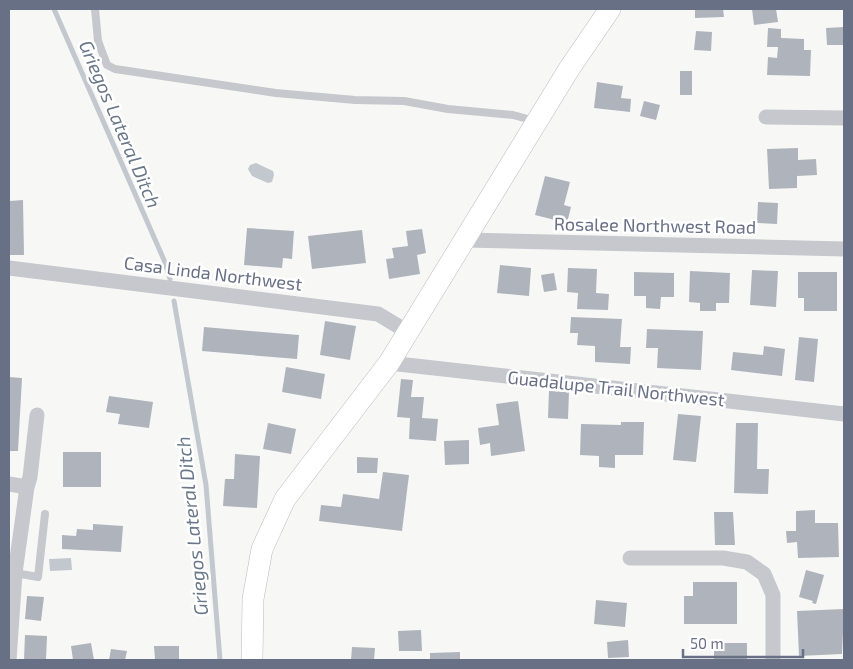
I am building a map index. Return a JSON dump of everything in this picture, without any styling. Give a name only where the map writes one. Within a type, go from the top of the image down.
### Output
[{"type":"street","points":[[252,660],[253,599],[262,549],[285,499],[389,364],[537,122],[610,9]]},
{"type":"street","points":[[766,117],[844,118]]},
{"type":"street","name":"Rosalee Northwest Road","points":[[464,240],[844,249]]},
{"type":"street","name":"Casa Linda Northwest","points":[[9,268],[369,312],[378,314],[408,332]]},
{"type":"street","name":"Guadalupe Trail Northwest","points":[[389,364],[844,414]]},
{"type":"street","points":[[9,660],[12,573],[30,477],[37,415]]},
{"type":"street","points":[[9,484],[27,487]]},
{"type":"street","points":[[630,558],[723,558],[747,562],[764,574],[773,595],[773,660]]},
{"type":"lane","points":[[95,9],[98,40],[107,65],[115,69],[276,93],[355,100],[404,101],[448,109],[513,115],[537,122]]},
{"type":"lane","points":[[12,573],[38,577],[45,514]]},
{"type":"shaded area","points":[[256,163],[273,171],[272,182],[268,183],[252,176],[248,169],[250,165]]},
{"type":"shaded area","points":[[71,558],[72,570],[50,571],[49,559]]},
{"type":"building","points":[[695,9],[723,9],[724,17],[695,18]]},
{"type":"building","points":[[752,9],[776,9],[778,22],[754,25]]},
{"type":"building","points":[[844,27],[844,45],[827,45],[826,28]]},
{"type":"building","points":[[768,28],[781,29],[781,38],[804,39],[804,50],[811,50],[810,76],[767,75],[768,57],[777,58],[778,47],[767,47]]},
{"type":"building","points":[[696,31],[712,32],[711,51],[694,50]]},
{"type":"building","points":[[680,71],[692,71],[692,95],[680,95]]},
{"type":"building","points":[[597,82],[623,86],[621,98],[631,99],[630,112],[594,108]]},
{"type":"building","points":[[644,101],[660,105],[656,120],[640,116]]},
{"type":"building","points":[[798,148],[798,160],[816,159],[817,175],[797,176],[797,188],[769,189],[767,149]]},
{"type":"building","points":[[545,176],[570,182],[564,205],[571,207],[567,223],[535,215]]},
{"type":"building","points":[[23,200],[24,255],[9,255],[9,201]]},
{"type":"building","points":[[758,202],[778,203],[777,224],[757,223]]},
{"type":"building","points":[[247,228],[294,231],[292,259],[283,258],[282,268],[244,265]]},
{"type":"building","points":[[422,229],[426,253],[417,255],[420,274],[389,279],[386,259],[394,258],[392,248],[408,246],[406,231]]},
{"type":"building","points":[[362,230],[366,263],[312,269],[308,236]]},
{"type":"building","points":[[500,265],[531,268],[529,296],[497,293]]},
{"type":"building","points":[[568,268],[597,269],[596,293],[609,294],[608,310],[577,309],[578,293],[567,292]]},
{"type":"building","points":[[752,270],[778,271],[776,307],[750,305]]},
{"type":"building","points":[[690,271],[730,273],[729,303],[716,303],[716,311],[700,311],[700,303],[689,302]]},
{"type":"building","points":[[634,272],[674,273],[674,297],[661,297],[660,309],[646,308],[646,296],[634,296]]},
{"type":"building","points":[[798,272],[837,272],[837,311],[804,311],[804,298],[798,298]]},
{"type":"building","points":[[554,273],[557,290],[544,292],[541,275]]},
{"type":"building","points":[[571,317],[622,319],[620,347],[631,347],[630,364],[595,362],[595,346],[577,345],[578,333],[570,333]]},
{"type":"building","points":[[325,321],[356,326],[350,360],[320,355]]},
{"type":"building","points":[[204,327],[299,335],[297,359],[202,351]]},
{"type":"building","points":[[647,329],[703,331],[701,370],[657,368],[658,348],[646,348]]},
{"type":"building","points":[[799,337],[818,339],[814,382],[795,380]]},
{"type":"building","points":[[764,346],[785,349],[782,376],[731,370],[733,352],[763,355]]},
{"type":"building","points":[[286,367],[325,374],[321,399],[282,392]]},
{"type":"building","points":[[9,377],[22,378],[18,451],[9,451]]},
{"type":"building","points":[[401,379],[413,380],[411,397],[424,397],[422,418],[438,419],[436,441],[409,439],[410,418],[397,417]]},
{"type":"building","points":[[549,391],[569,392],[568,419],[548,418]]},
{"type":"building","points":[[109,396],[153,402],[149,428],[118,424],[120,414],[106,412]]},
{"type":"building","points":[[518,401],[525,451],[491,456],[490,443],[480,445],[478,428],[499,425],[496,404]]},
{"type":"building","points":[[678,414],[701,416],[696,462],[673,460]]},
{"type":"building","points":[[621,422],[644,422],[643,455],[615,455],[615,468],[599,467],[599,456],[580,455],[581,424],[621,425]]},
{"type":"building","points":[[268,423],[296,429],[291,454],[263,449]]},
{"type":"building","points":[[736,423],[758,423],[757,469],[769,469],[768,494],[734,493]]},
{"type":"building","points":[[469,440],[469,464],[445,465],[444,441]]},
{"type":"building","points":[[63,452],[101,452],[101,487],[63,487]]},
{"type":"building","points":[[235,454],[260,456],[257,508],[223,506],[225,479],[234,479]]},
{"type":"building","points":[[357,457],[378,458],[377,473],[357,473]]},
{"type":"building","points":[[383,472],[409,475],[402,531],[319,521],[321,505],[341,507],[343,494],[379,499]]},
{"type":"building","points":[[815,510],[815,523],[838,523],[839,557],[798,558],[797,542],[787,543],[786,531],[796,531],[796,511]]},
{"type":"building","points":[[714,512],[733,512],[735,545],[715,545]]},
{"type":"building","points":[[93,524],[123,526],[121,552],[62,549],[62,535],[76,536],[77,529],[93,530]]},
{"type":"building","points":[[806,570],[824,575],[816,604],[812,603],[813,601],[799,597]]},
{"type":"building","points":[[693,582],[737,582],[737,624],[684,624],[684,596],[693,596]]},
{"type":"building","points":[[27,596],[44,597],[41,621],[25,619]]},
{"type":"building","points":[[596,600],[627,603],[625,627],[594,624]]},
{"type":"building","points":[[844,609],[842,654],[799,656],[797,611]]},
{"type":"building","points":[[421,630],[422,651],[399,651],[398,631]]},
{"type":"building","points":[[25,635],[47,636],[46,660],[24,660]]},
{"type":"building","points":[[628,640],[629,657],[608,658],[607,642]]},
{"type":"building","points":[[91,643],[94,660],[73,660],[71,646]]},
{"type":"building","points":[[714,643],[747,643],[747,660],[714,660]]},
{"type":"building","points":[[154,646],[179,646],[179,660],[155,660]]},
{"type":"building","points":[[352,647],[375,648],[374,660],[351,660]]},
{"type":"building","points":[[111,649],[127,651],[125,660],[109,660]]},
{"type":"building","points":[[460,652],[460,660],[430,660],[430,653]]},
{"type":"waterway","name":"Griegos Lateral Ditch","points":[[54,9],[164,260],[170,279]]},
{"type":"waterway","name":"Griegos Lateral Ditch","points":[[174,301],[206,485],[220,660]]}]
